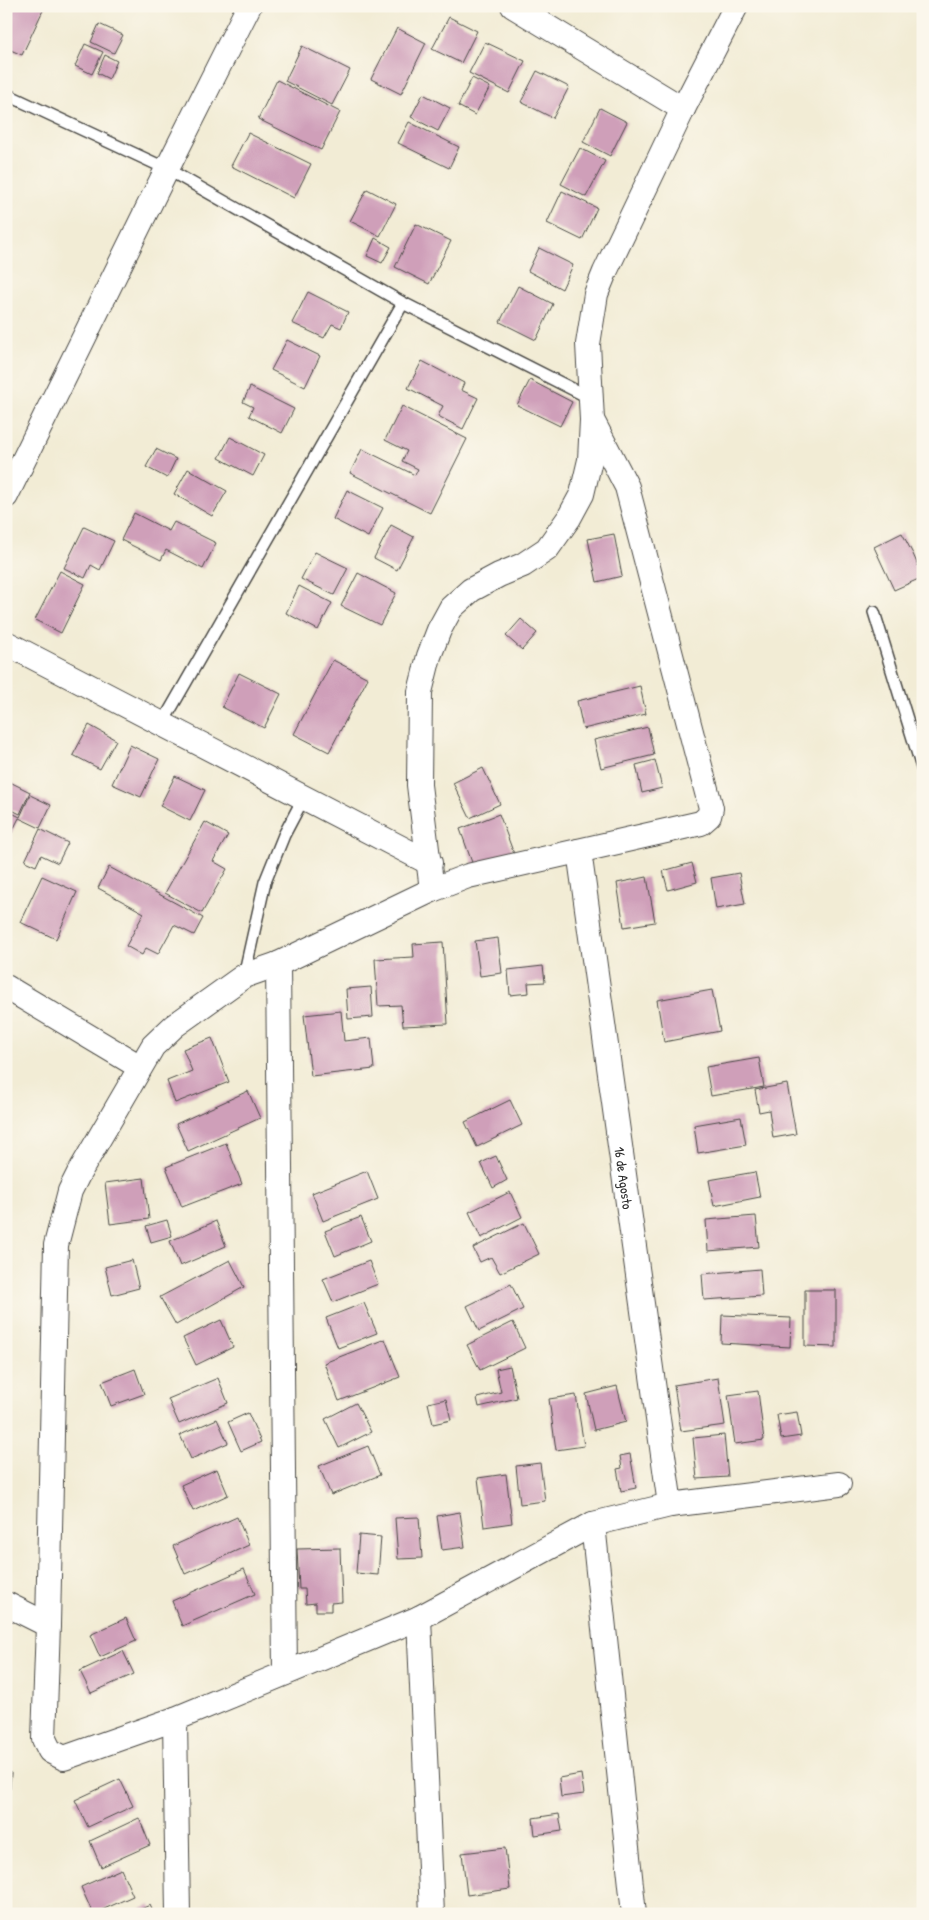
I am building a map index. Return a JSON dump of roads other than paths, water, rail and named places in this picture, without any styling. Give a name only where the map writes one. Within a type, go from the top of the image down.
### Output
[{"type":"street","points":[[8,487],[249,6]]},
{"type":"street","points":[[513,6],[683,109]]},
{"type":"street","points":[[432,890],[419,785],[420,692],[428,656],[451,608],[471,590],[523,565],[547,549],[569,518],[582,494],[590,460],[591,409],[588,344],[596,294],[683,109],[736,6]]},
{"type":"street","points":[[591,409],[627,486],[711,808],[709,816],[700,823],[468,876],[432,890],[278,964],[244,976],[174,1026],[154,1046],[79,1173],[68,1200],[56,1245],[44,1739],[50,1751],[64,1758],[176,1719],[419,1618],[593,1524],[670,1505],[838,1484]]},
{"type":"street","points":[[6,643],[430,863]]},
{"type":"street","name":"16 de Agosto","points":[[579,851],[670,1505]]},
{"type":"street","points":[[278,964],[285,1673]]},
{"type":"street","points":[[6,987],[140,1067]]},
{"type":"street","points":[[593,1524],[634,1914]]},
{"type":"street","points":[[6,1604],[48,1625]]},
{"type":"street","points":[[419,1618],[432,1914]]},
{"type":"street","points":[[176,1719],[178,1914]]},
{"type":"lane","points":[[6,94],[167,169],[591,409]]},
{"type":"lane","points":[[162,724],[403,303]]},
{"type":"lane","points":[[874,612],[923,771]]},
{"type":"lane","points":[[244,976],[265,882],[284,835],[304,797]]}]
